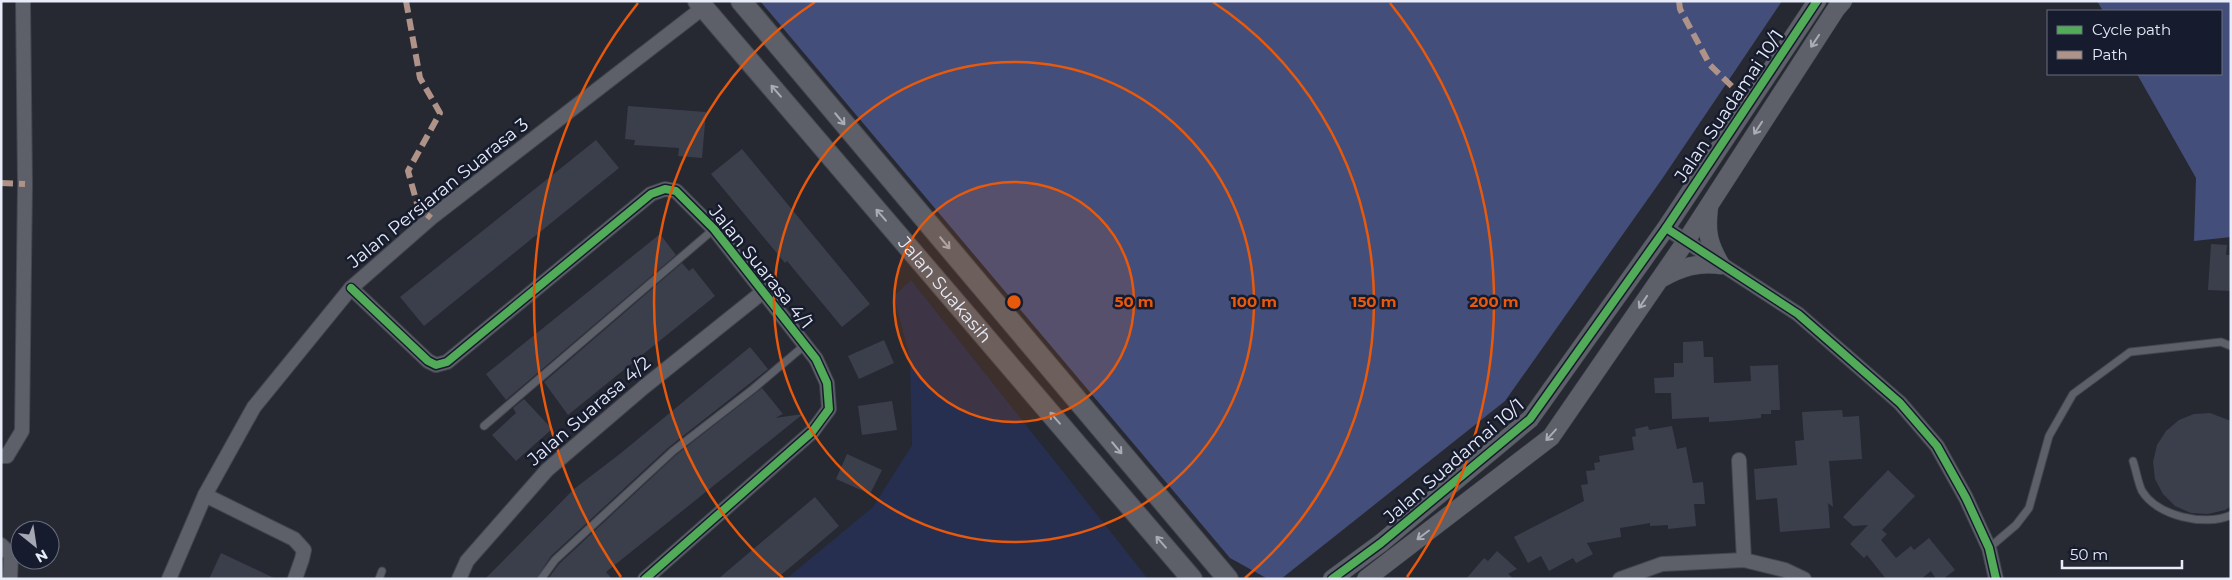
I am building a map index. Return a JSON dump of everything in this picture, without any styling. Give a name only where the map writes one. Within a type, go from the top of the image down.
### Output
[{"type":"main road","name":"Jalan Suakasih","points":[[741,1],[1228,579]]},
{"type":"main road","name":"Jalan Suakasih","points":[[701,4],[1192,579]]},
{"type":"street","points":[[4,456],[22,431],[25,184],[23,1]]},
{"type":"street","name":"Jalan Suadamai 10/1","points":[[1332,579],[1381,543],[1530,419],[1666,228],[1817,1]]},
{"type":"street","name":"Jalan Suadamai 10/1","points":[[1366,579],[1551,437],[1686,241],[1784,87],[1843,1]]},
{"type":"street","name":"Jalan Persiaran Suarasa 3","points":[[169,579],[205,495],[254,407],[351,288],[431,218],[701,4]]},
{"type":"street","name":"Jalan Suarasa 4/1","points":[[351,288],[428,361],[436,366],[447,362],[651,194],[664,189],[676,191],[714,229],[806,344],[816,359],[827,383],[829,409],[812,432],[645,579]]},
{"type":"street","points":[[1710,204],[1706,228],[1712,250],[1721,265]]},
{"type":"street","points":[[1666,228],[1798,314],[1900,403],[1937,446],[1966,498],[1989,548],[1996,579]]},
{"type":"street","points":[[1659,280],[1683,267],[1706,263],[1721,265]]},
{"type":"street","name":"Jalan Suarasa 4/2","points":[[459,579],[467,561],[546,470],[644,387],[764,291]]},
{"type":"street","points":[[1739,460],[1744,560]]},
{"type":"street","points":[[205,495],[294,539],[304,550],[295,579]]},
{"type":"street","points":[[6,550],[10,579]]},
{"type":"street","points":[[1620,579],[1662,564],[1744,560],[1784,570],[1804,579]]},
{"type":"lane","points":[[484,426],[714,229]]},
{"type":"lane","points":[[1989,548],[2016,525],[2029,508],[2049,436],[2073,394],[2130,352],[2221,342],[2231,346]]},
{"type":"lane","points":[[541,579],[555,560],[673,451],[753,389],[806,344]]},
{"type":"lane","points":[[2133,461],[2142,491],[2162,510],[2190,520],[2231,516]]},
{"type":"lane","points":[[379,579],[382,571]]},
{"type":"shaded area","points":[[760,1],[1782,1],[1662,179],[1505,401],[1281,579],[1268,579],[1230,558]]},
{"type":"shaded area","points":[[2097,1],[2231,1],[2231,237],[2194,241],[2196,178],[2138,75],[2222,75],[2222,10],[2102,10]]},
{"type":"shaded area","points":[[911,280],[1148,579],[786,579],[873,507],[912,445],[910,359],[894,296]]},
{"type":"building","points":[[628,106],[706,112],[702,158],[678,156],[679,148],[634,145],[635,140],[625,139]]},
{"type":"building","points":[[596,140],[619,168],[424,326],[400,297]]},
{"type":"building","points":[[742,149],[870,304],[842,327],[787,261],[785,263],[711,174]]},
{"type":"building","points":[[660,234],[676,255],[506,400],[486,374]]},
{"type":"building","points":[[2211,244],[2227,245],[2226,255],[2231,255],[2231,291],[2208,290]]},
{"type":"building","points":[[682,263],[689,271],[693,268],[715,296],[568,415],[544,382]]},
{"type":"building","points":[[884,340],[894,363],[859,379],[848,356]]},
{"type":"building","points":[[1703,341],[1704,357],[1713,357],[1714,383],[1751,381],[1750,366],[1778,365],[1780,410],[1771,410],[1771,414],[1761,414],[1761,418],[1728,421],[1709,422],[1709,417],[1672,419],[1671,393],[1655,393],[1654,378],[1674,377],[1674,363],[1683,363],[1683,342]]},
{"type":"building","points":[[750,347],[768,369],[669,447],[551,556],[536,579],[485,579],[574,489]]},
{"type":"building","points":[[762,388],[783,414],[775,418],[803,414],[606,572],[612,579],[548,579],[559,564],[676,455]]},
{"type":"building","points":[[524,399],[552,429],[516,461],[492,435],[516,413],[513,408]]},
{"type":"building","points":[[892,401],[897,430],[862,435],[858,406]]},
{"type":"building","points":[[1842,410],[1843,417],[1859,416],[1862,459],[1829,461],[1833,507],[1828,503],[1830,528],[1780,532],[1777,498],[1756,500],[1754,469],[1797,465],[1795,441],[1804,440],[1802,412]]},
{"type":"building","points":[[2210,413],[2231,421],[2231,506],[2225,510],[2208,514],[2191,513],[2175,506],[2163,494],[2155,479],[2153,462],[2157,445],[2166,431],[2179,420],[2194,414]]},
{"type":"building","points":[[1648,426],[1649,430],[1672,426],[1677,449],[1686,447],[1693,483],[1703,482],[1705,504],[1694,504],[1696,526],[1668,529],[1668,525],[1650,526],[1650,523],[1620,528],[1621,537],[1587,543],[1593,554],[1576,563],[1573,558],[1549,571],[1541,556],[1528,563],[1514,537],[1584,501],[1581,485],[1588,484],[1586,471],[1595,470],[1594,463],[1600,462],[1599,456],[1634,450],[1632,437],[1636,436],[1635,429]]},
{"type":"building","points":[[847,454],[882,470],[870,494],[836,479]]},
{"type":"building","points":[[1888,470],[1915,496],[1882,530],[1887,534],[1881,540],[1896,558],[1911,546],[1914,550],[1929,538],[1955,570],[1943,579],[1936,579],[1931,571],[1921,579],[1886,579],[1867,555],[1864,558],[1850,544],[1868,525],[1853,526],[1843,517]]},
{"type":"building","points":[[815,497],[839,526],[805,555],[776,579],[718,579]]},
{"type":"building","points":[[1497,551],[1517,569],[1508,574],[1514,579],[1466,579],[1484,558],[1488,561]]},
{"type":"building","points":[[221,553],[276,579],[209,579]]},
{"type":"marked path","points":[[406,1],[420,78],[440,113],[408,171],[418,207],[431,218]]},
{"type":"marked path","points":[[1679,1],[1680,9],[1710,65],[1749,103]]},
{"type":"marked path","points":[[1,183],[25,184]]},
{"type":"cycle path","points":[[1332,579],[1381,543],[1530,419],[1666,228],[1817,1]]},
{"type":"cycle path","points":[[351,288],[428,361],[436,365],[447,362],[651,194],[665,189],[676,191],[714,229],[816,359],[827,383],[829,409],[812,432],[645,579]]},
{"type":"cycle path","points":[[1666,228],[1798,314],[1900,403],[1937,446],[1966,498],[1989,548],[1996,579]]}]
